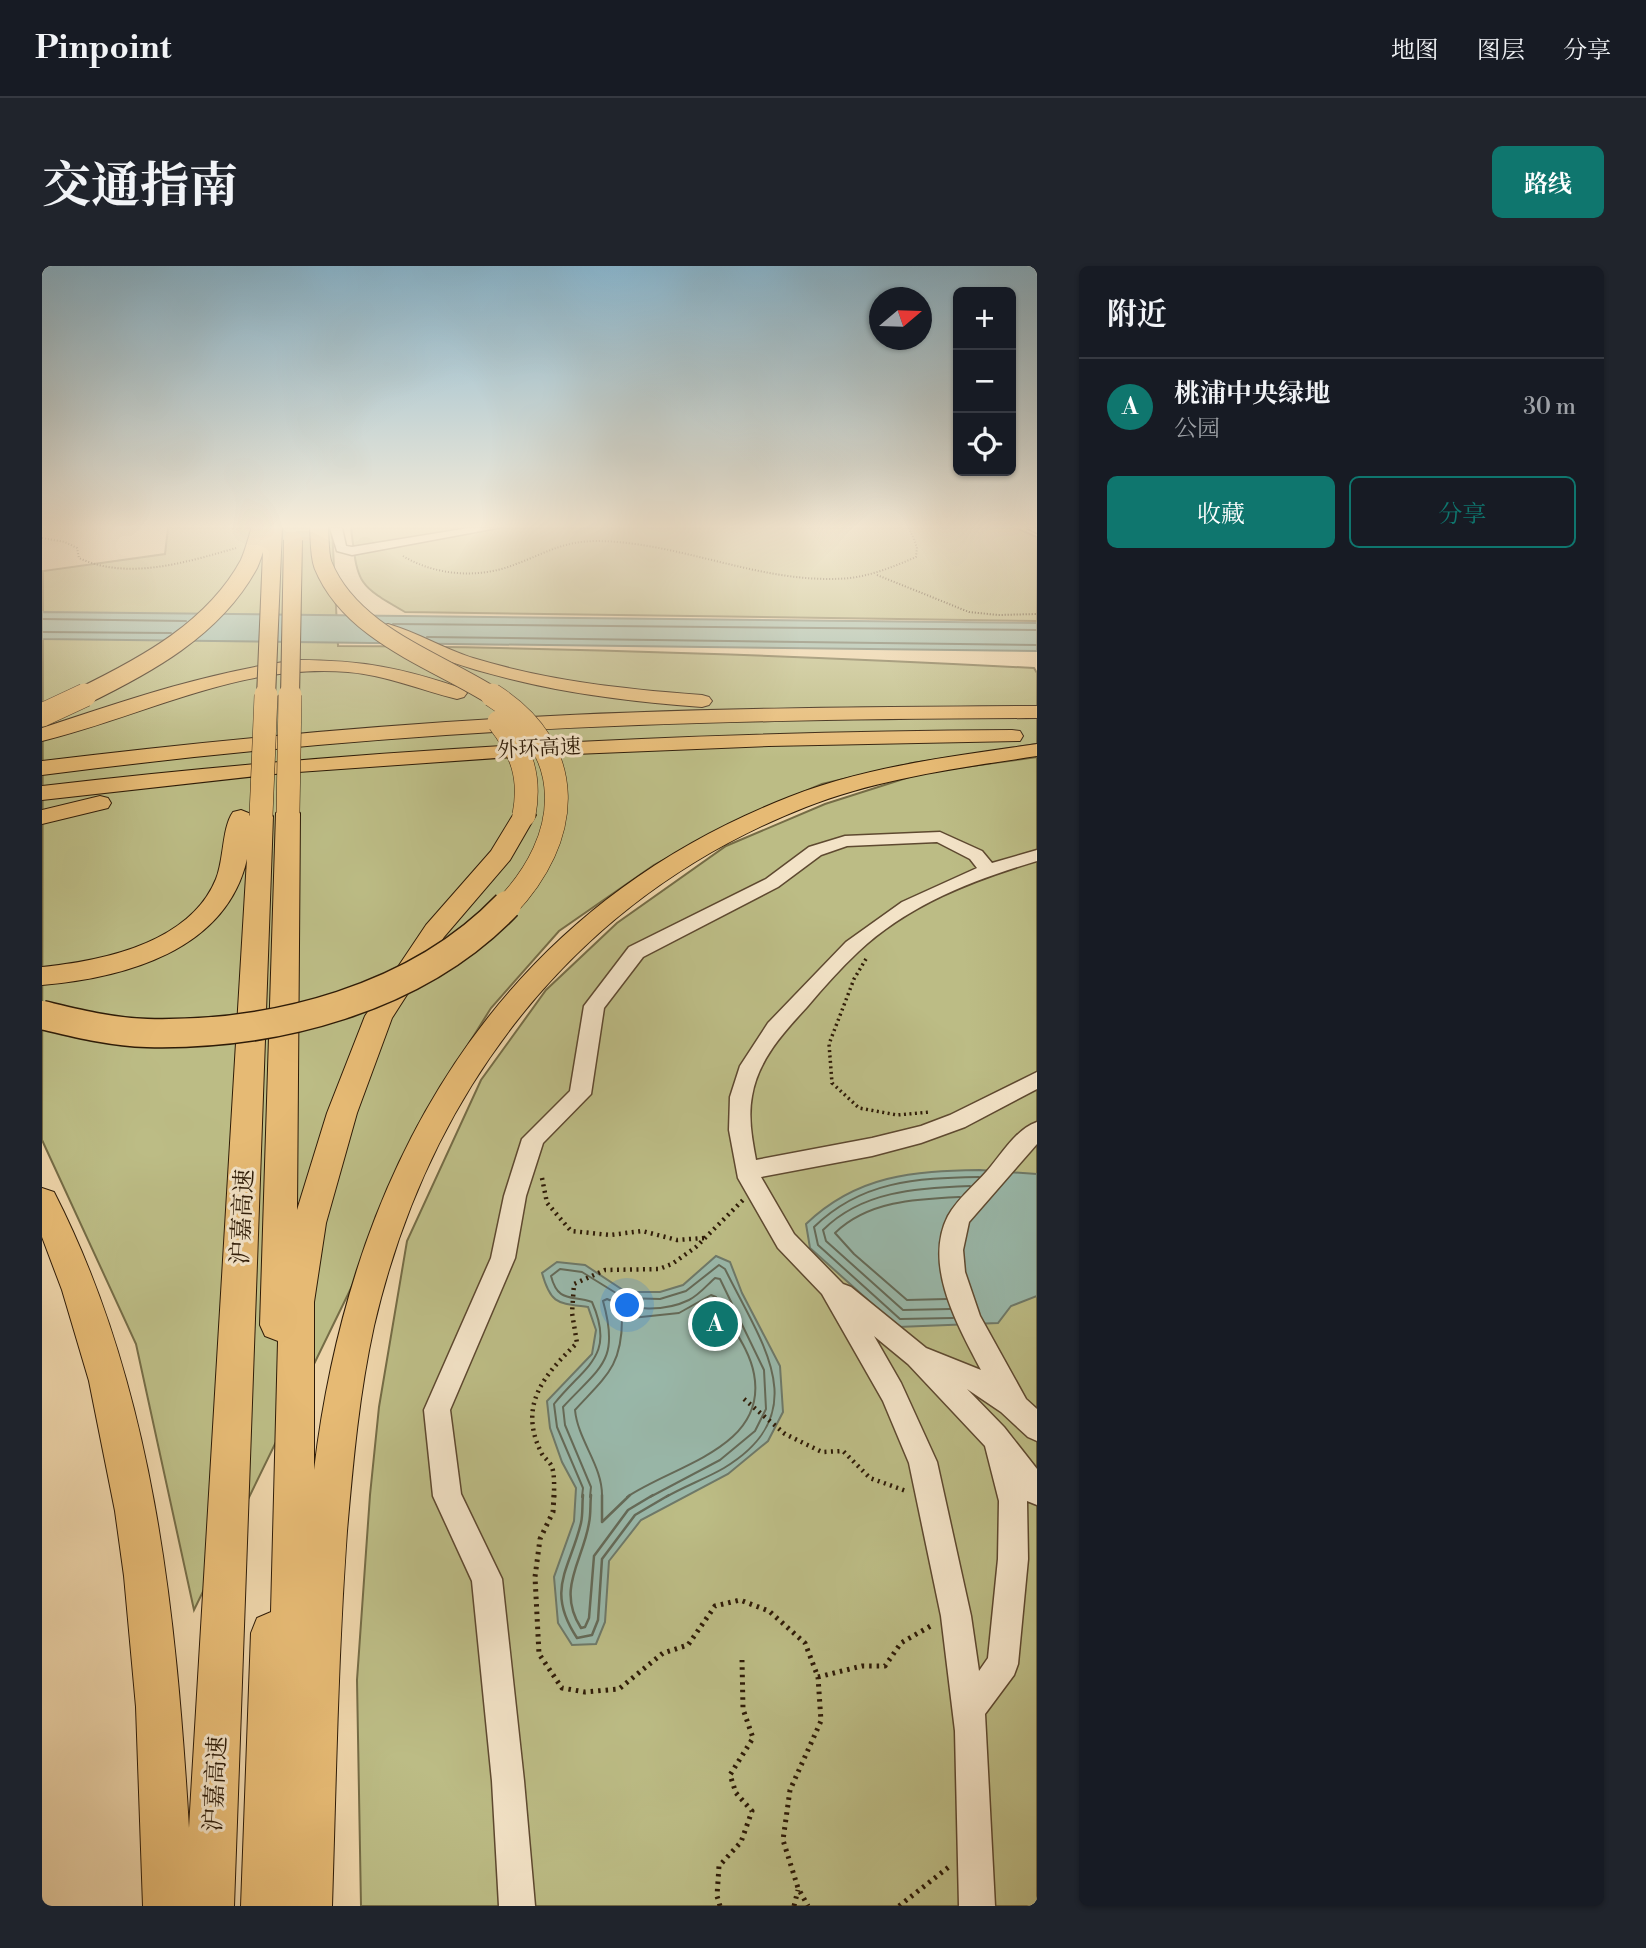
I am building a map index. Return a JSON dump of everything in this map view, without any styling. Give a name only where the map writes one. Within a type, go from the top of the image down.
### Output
[{"type":"highway","points":[[42,715],[127,674],[194,628],[219,605]]},
{"type":"highway","points":[[42,976],[78,974],[118,964],[158,948],[188,929],[211,907],[226,884],[234,862],[263,815],[270,605]]},
{"type":"highway","name":"沪嘉高速","points":[[209,1906],[263,815],[285,605]]},
{"type":"highway","points":[[42,1015],[124,1031],[194,1032],[278,1020],[345,1003],[405,979],[460,947],[499,914],[533,878],[550,844],[557,807],[554,776],[545,752],[528,727],[509,707],[482,688],[377,629],[349,605]]},
{"type":"highway","points":[[363,616],[418,645],[459,662],[502,674],[575,688],[688,700],[802,705],[1037,704]]},
{"type":"highway","points":[[42,735],[164,693],[237,673],[322,663],[366,666],[431,682],[457,693],[498,721],[522,754],[527,772],[529,793],[524,815],[502,855],[435,931],[379,1016],[342,1113],[309,1223],[297,1301],[288,1906]]},
{"type":"highway","name":"外环高速","points":[[42,768],[282,742],[581,721],[719,716],[1037,712]]},
{"type":"highway","name":"外环高速","points":[[42,793],[283,767],[613,744],[871,737],[1037,736]]},
{"type":"highway","points":[[307,1906],[323,1574],[338,1428],[362,1306],[396,1204],[440,1111],[487,1034],[540,969],[593,919],[647,879],[704,845],[762,816],[821,793],[871,778],[946,761],[1037,750]]},
{"type":"highway","points":[[42,817],[89,805],[251,776],[283,767]]},
{"type":"highway","name":"沪嘉高速","points":[[263,815],[266,1906]]},
{"type":"highway","points":[[42,1202],[72,1268],[96,1342],[121,1434],[141,1539],[157,1688],[168,1906]]},
{"type":"street","points":[[517,1906],[509,1781],[487,1579],[447,1496],[437,1410],[503,1258],[515,1196],[533,1139],[580,1094],[594,1006],[636,952],[743,900],[815,851],[845,841],[940,837],[976,855],[988,870]]},
{"type":"street","points":[[1037,855],[968,877],[908,906],[853,946],[775,1028],[750,1066],[741,1097],[740,1130],[751,1179],[786,1241],[831,1286],[917,1356],[994,1436],[1037,1491]]},
{"type":"street","points":[[751,1179],[902,1140],[948,1125],[1037,1080]]},
{"type":"street","points":[[1037,1131],[969,1205],[954,1230],[954,1268],[961,1298],[976,1336],[1015,1404],[1037,1428]]},
{"type":"street","points":[[831,1286],[892,1392],[923,1462],[956,1616],[969,1709],[976,1845],[976,1906]]},
{"type":"street","points":[[917,1356],[971,1375],[1015,1404]]},
{"type":"street","points":[[969,1709],[1003,1664],[1013,1559],[1013,1501],[994,1436]]},
{"type":"path","points":[[950,605],[962,610],[986,614],[1037,614]]},
{"type":"path","points":[[868,955],[854,979],[829,1044],[832,1083],[859,1108],[897,1115],[934,1111]]},
{"type":"path","points":[[533,1139],[540,1157],[547,1203],[571,1231],[610,1236],[642,1231],[677,1240],[704,1238]]},
{"type":"path","points":[[751,1179],[704,1238],[672,1265],[659,1269],[605,1270],[574,1284],[572,1313],[577,1343],[554,1366],[533,1401],[532,1432],[542,1455],[552,1466],[554,1488],[554,1512],[540,1539],[535,1577],[539,1654],[562,1688],[585,1692],[619,1689],[663,1653],[688,1645],[715,1606],[740,1600],[769,1611],[805,1643],[818,1677],[821,1721],[790,1790],[783,1840],[798,1888],[808,1906]]},
{"type":"path","points":[[744,1399],[785,1434],[822,1452],[843,1451],[870,1478],[903,1488],[934,1510]]},
{"type":"path","points":[[818,1677],[862,1666],[885,1666],[901,1643],[931,1625],[956,1616]]},
{"type":"path","points":[[720,1906],[717,1896],[719,1866],[737,1850],[747,1835],[752,1811],[736,1793],[730,1775],[752,1738],[743,1709],[742,1660]]},
{"type":"path","points":[[899,1906],[976,1845]]},
{"type":"path","points":[[794,1906],[798,1888]]},
{"type":"green space","points":[[43,605],[336,605],[338,646],[773,656],[1034,668],[1037,673],[1037,744],[913,763],[822,784],[744,817],[654,865],[559,931],[491,1008],[417,1127],[355,1280],[194,1610],[136,1344],[42,1140]]},
{"type":"green space","points":[[393,605],[1037,605],[1037,621],[405,612]]},
{"type":"green space","points":[[1037,757],[1037,1906],[361,1906],[357,1680],[379,1407],[407,1241],[481,1080],[546,990],[617,923],[726,846],[825,804],[922,773]]},
{"type":"water","points":[[42,612],[1037,623],[1037,651],[42,639]]},
{"type":"water","points":[[980,1170],[1037,1174],[1037,1296],[1011,1306],[998,1323],[898,1327],[810,1248],[806,1224],[845,1195],[887,1179],[932,1172]]},
{"type":"water","points":[[716,1256],[730,1262],[742,1293],[780,1366],[783,1412],[768,1441],[728,1474],[641,1520],[609,1561],[605,1622],[596,1644],[572,1645],[558,1623],[554,1577],[574,1521],[576,1488],[562,1462],[550,1428],[547,1401],[592,1354],[596,1330],[588,1307],[557,1300],[549,1291],[542,1273],[557,1262],[585,1265],[626,1292],[660,1292],[683,1285]]},
{"type":"place","name":"桃浦中央绿地","points":[[715,1324]]}]
